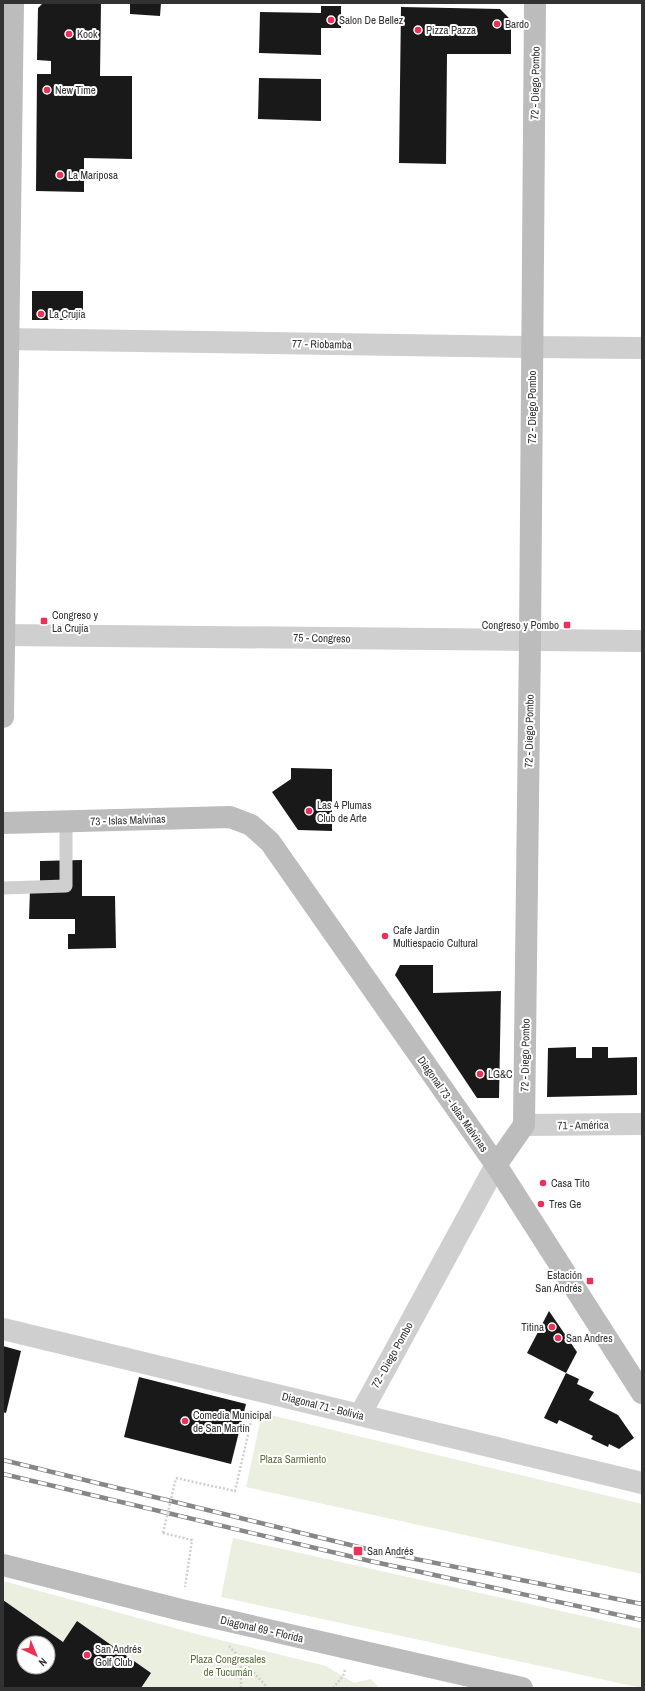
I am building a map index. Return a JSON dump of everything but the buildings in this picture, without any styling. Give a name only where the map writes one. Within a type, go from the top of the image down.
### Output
[{"type":"street","points":[[3,717],[6,339],[13,3]]},
{"type":"street","name":"72 - Diego Pombo","points":[[360,1415],[496,1165],[524,1125],[530,640],[535,3]]},
{"type":"street","name":"77 - Riobamba","points":[[6,339],[642,348]]},
{"type":"street","name":"75 - Congreso","points":[[4,635],[642,641]]},
{"type":"street","name":"73 - Islas Malvinas","points":[[3,823],[230,816],[250,825]]},
{"type":"street","name":"Diagonal 73 - Islas Malvinas","points":[[250,825],[270,842],[496,1165],[642,1394]]},
{"type":"street","name":"71 - América","points":[[524,1125],[642,1124]]},
{"type":"street","name":"Diagonal 71 - Bolivia","points":[[3,1329],[642,1483]]},
{"type":"street","name":"Diagonal 69 - Florida","points":[[3,1565],[181,1610],[522,1688]]},
{"type":"lane","points":[[3,888],[66,886],[66,822]]},
{"type":"path","points":[[187,1571],[192,1540],[163,1533],[176,1478],[235,1492],[259,1390]]},
{"type":"path","points":[[241,1688],[240,1658],[268,1688]]},
{"type":"green space","name":"Plaza Sarmiento","points":[[262,1413],[642,1504],[642,1574],[246,1487]]},
{"type":"green space","points":[[233,1538],[642,1629],[642,1688],[221,1597]]},
{"type":"green space","name":"Plaza Congresales de Tucumán","points":[[3,1581],[204,1636],[326,1666],[354,1683],[371,1679],[379,1688],[3,1688]]},
{"type":"railway","points":[[3,1460],[375,1551],[642,1604]]},
{"type":"railway","points":[[3,1474],[370,1561],[642,1620]]},
{"type":"place","name":"Salon De Bellez","points":[[331,20]]},
{"type":"place","name":"Bardo","points":[[497,24]]},
{"type":"place","name":"Pizza Pazza","points":[[418,30]]},
{"type":"place","name":"Kook","points":[[69,34]]},
{"type":"place","name":"New Time","points":[[47,90]]},
{"type":"place","name":"La Mariposa","points":[[60,175]]},
{"type":"place","name":"La Crujía","points":[[41,314]]},
{"type":"place","name":"Congreso y La Crujía","points":[[44,621]]},
{"type":"place","name":"Congreso y Pombo","points":[[567,625]]},
{"type":"place","name":"Las 4 Plumas Club de Arte","points":[[309,811]]},
{"type":"place","name":"Cafe Jardin Multiespacio Cultural","points":[[385,936]]},
{"type":"place","name":"LG&C","points":[[480,1074]]},
{"type":"place","name":"Casa Tito","points":[[543,1183]]},
{"type":"place","name":"Tres Ge","points":[[541,1204]]},
{"type":"place","name":"Estación San Andrés","points":[[590,1281]]},
{"type":"place","name":"Titina","points":[[552,1327]]},
{"type":"place","name":"San Andres","points":[[558,1338]]},
{"type":"place","name":"Comedia Municipal de San Martín","points":[[185,1421]]},
{"type":"place","name":"San Andrés","points":[[358,1551]]},
{"type":"place","name":"San Andrés Golf Club","points":[[87,1655]]}]
